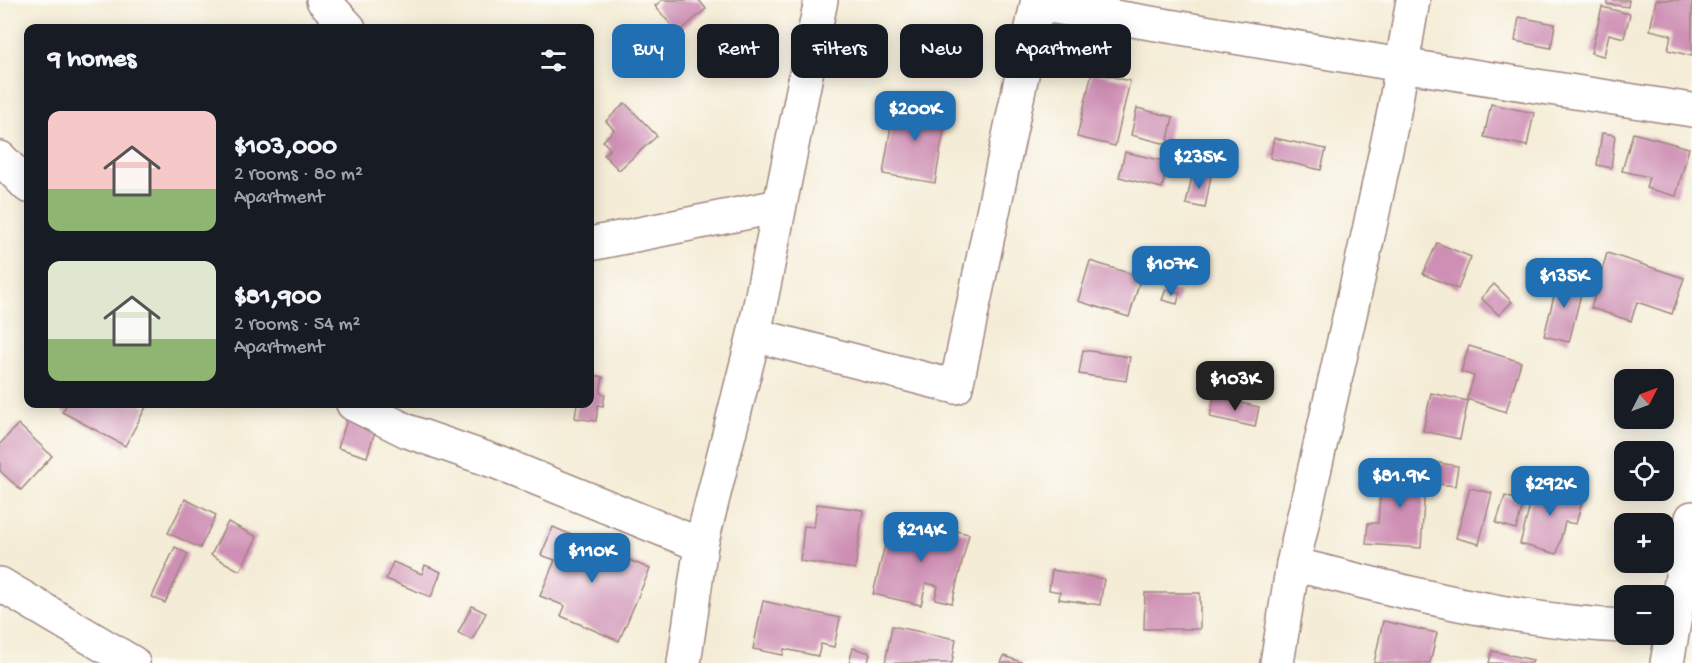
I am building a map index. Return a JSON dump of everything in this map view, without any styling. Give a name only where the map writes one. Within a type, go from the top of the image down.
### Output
[{"type":"street","points":[[323,0],[345,24]]},
{"type":"street","points":[[684,663],[701,545],[754,335],[821,0]]},
{"type":"street","points":[[1277,663],[1293,564],[1369,231],[1394,112],[1413,0]]},
{"type":"street","points":[[754,335],[956,387],[1037,3],[1401,65],[1692,110]]},
{"type":"street","points":[[0,158],[24,182]]},
{"type":"street","points":[[594,243],[779,206]]},
{"type":"street","points":[[361,408],[407,430],[499,463],[701,545]]},
{"type":"street","points":[[1667,663],[1676,630],[1692,518]]},
{"type":"street","points":[[1293,564],[1391,589],[1491,609],[1586,625],[1614,626]]},
{"type":"street","points":[[0,584],[116,659]]},
{"type":"building","points":[[662,0],[699,0],[706,9],[685,27],[685,24],[670,24],[655,6]]},
{"type":"building","points":[[1607,0],[1629,0],[1628,7],[1607,4]]},
{"type":"building","points":[[1656,0],[1692,0],[1692,56],[1668,50],[1671,35],[1650,30]]},
{"type":"building","points":[[1602,7],[1630,14],[1624,38],[1609,34],[1604,56],[1591,53]]},
{"type":"building","points":[[1519,17],[1555,24],[1551,48],[1515,41]]},
{"type":"building","points":[[1091,78],[1117,78],[1130,81],[1115,146],[1077,137]]},
{"type":"building","points":[[895,101],[947,110],[935,183],[883,174]]},
{"type":"building","points":[[625,103],[657,136],[619,170],[604,155],[610,149],[603,141],[614,130],[606,121]]},
{"type":"building","points":[[1491,104],[1534,113],[1527,146],[1484,137]]},
{"type":"building","points":[[1137,108],[1173,117],[1167,144],[1131,135]]},
{"type":"building","points":[[1602,133],[1615,135],[1611,168],[1597,165]]},
{"type":"building","points":[[1633,133],[1689,148],[1676,196],[1646,188],[1649,177],[1622,171]]},
{"type":"building","points":[[1274,138],[1326,149],[1321,170],[1270,158]]},
{"type":"building","points":[[1125,152],[1168,162],[1162,188],[1119,177]]},
{"type":"building","points":[[1193,172],[1211,176],[1205,208],[1186,204]]},
{"type":"building","points":[[1437,243],[1471,257],[1458,289],[1423,274]]},
{"type":"building","points":[[1607,253],[1684,278],[1672,314],[1637,302],[1631,321],[1591,308]]},
{"type":"building","points":[[1090,261],[1141,277],[1129,317],[1078,301]]},
{"type":"building","points":[[1559,276],[1584,282],[1569,342],[1544,336]]},
{"type":"building","points":[[1494,284],[1512,302],[1499,315],[1481,298]]},
{"type":"building","points":[[1166,289],[1180,293],[1177,304],[1162,300]]},
{"type":"building","points":[[1469,346],[1521,362],[1506,412],[1467,399],[1474,376],[1461,372]]},
{"type":"building","points":[[1083,350],[1130,357],[1126,381],[1079,374]]},
{"type":"building","points":[[594,375],[603,377],[600,393],[605,394],[603,406],[598,405],[596,421],[575,418],[576,408],[594,408]]},
{"type":"building","points":[[1431,393],[1468,401],[1460,439],[1423,431]]},
{"type":"building","points":[[1214,397],[1259,407],[1255,427],[1210,417]]},
{"type":"building","points":[[64,408],[145,408],[125,446],[62,412]]},
{"type":"building","points":[[348,416],[377,425],[367,457],[338,448]]},
{"type":"building","points":[[18,424],[52,456],[21,490],[0,471],[0,444]]},
{"type":"building","points":[[1433,462],[1458,466],[1455,486],[1430,483]]},
{"type":"building","points":[[1382,467],[1426,470],[1421,548],[1366,544],[1368,523],[1378,523]]},
{"type":"building","points":[[1536,482],[1584,494],[1576,524],[1565,522],[1557,554],[1520,544]]},
{"type":"building","points":[[1470,488],[1492,493],[1479,544],[1456,538]]},
{"type":"building","points":[[1505,496],[1524,502],[1516,529],[1496,523]]},
{"type":"building","points":[[185,499],[216,515],[200,548],[168,533]]},
{"type":"building","points":[[817,504],[863,510],[855,569],[800,561],[804,526],[814,527]]},
{"type":"building","points":[[904,519],[969,534],[952,603],[935,599],[938,586],[926,583],[921,605],[873,594],[887,536],[899,539]]},
{"type":"building","points":[[228,522],[257,537],[240,571],[211,555]]},
{"type":"building","points":[[553,527],[650,569],[619,641],[561,616],[565,606],[540,596],[555,560],[541,555]]},
{"type":"building","points":[[175,547],[188,554],[165,603],[152,597]]},
{"type":"building","points":[[393,562],[422,574],[425,565],[441,572],[431,597],[386,579]]},
{"type":"building","points":[[1052,570],[1104,579],[1100,605],[1059,599],[1060,592],[1049,590]]},
{"type":"building","points":[[1145,593],[1200,593],[1200,629],[1144,629]]},
{"type":"building","points":[[763,601],[840,618],[834,647],[821,644],[818,656],[784,649],[783,655],[753,649]]},
{"type":"building","points":[[472,606],[486,613],[472,640],[458,633]]},
{"type":"building","points":[[1383,621],[1437,633],[1430,663],[1374,663]]},
{"type":"building","points":[[892,626],[956,639],[952,663],[885,663]]},
{"type":"building","points":[[853,648],[870,653],[868,663],[849,663]]},
{"type":"building","points":[[1492,651],[1533,660],[1532,663],[1489,663]]},
{"type":"building","points":[[1004,656],[1024,663],[1001,663]]}]
